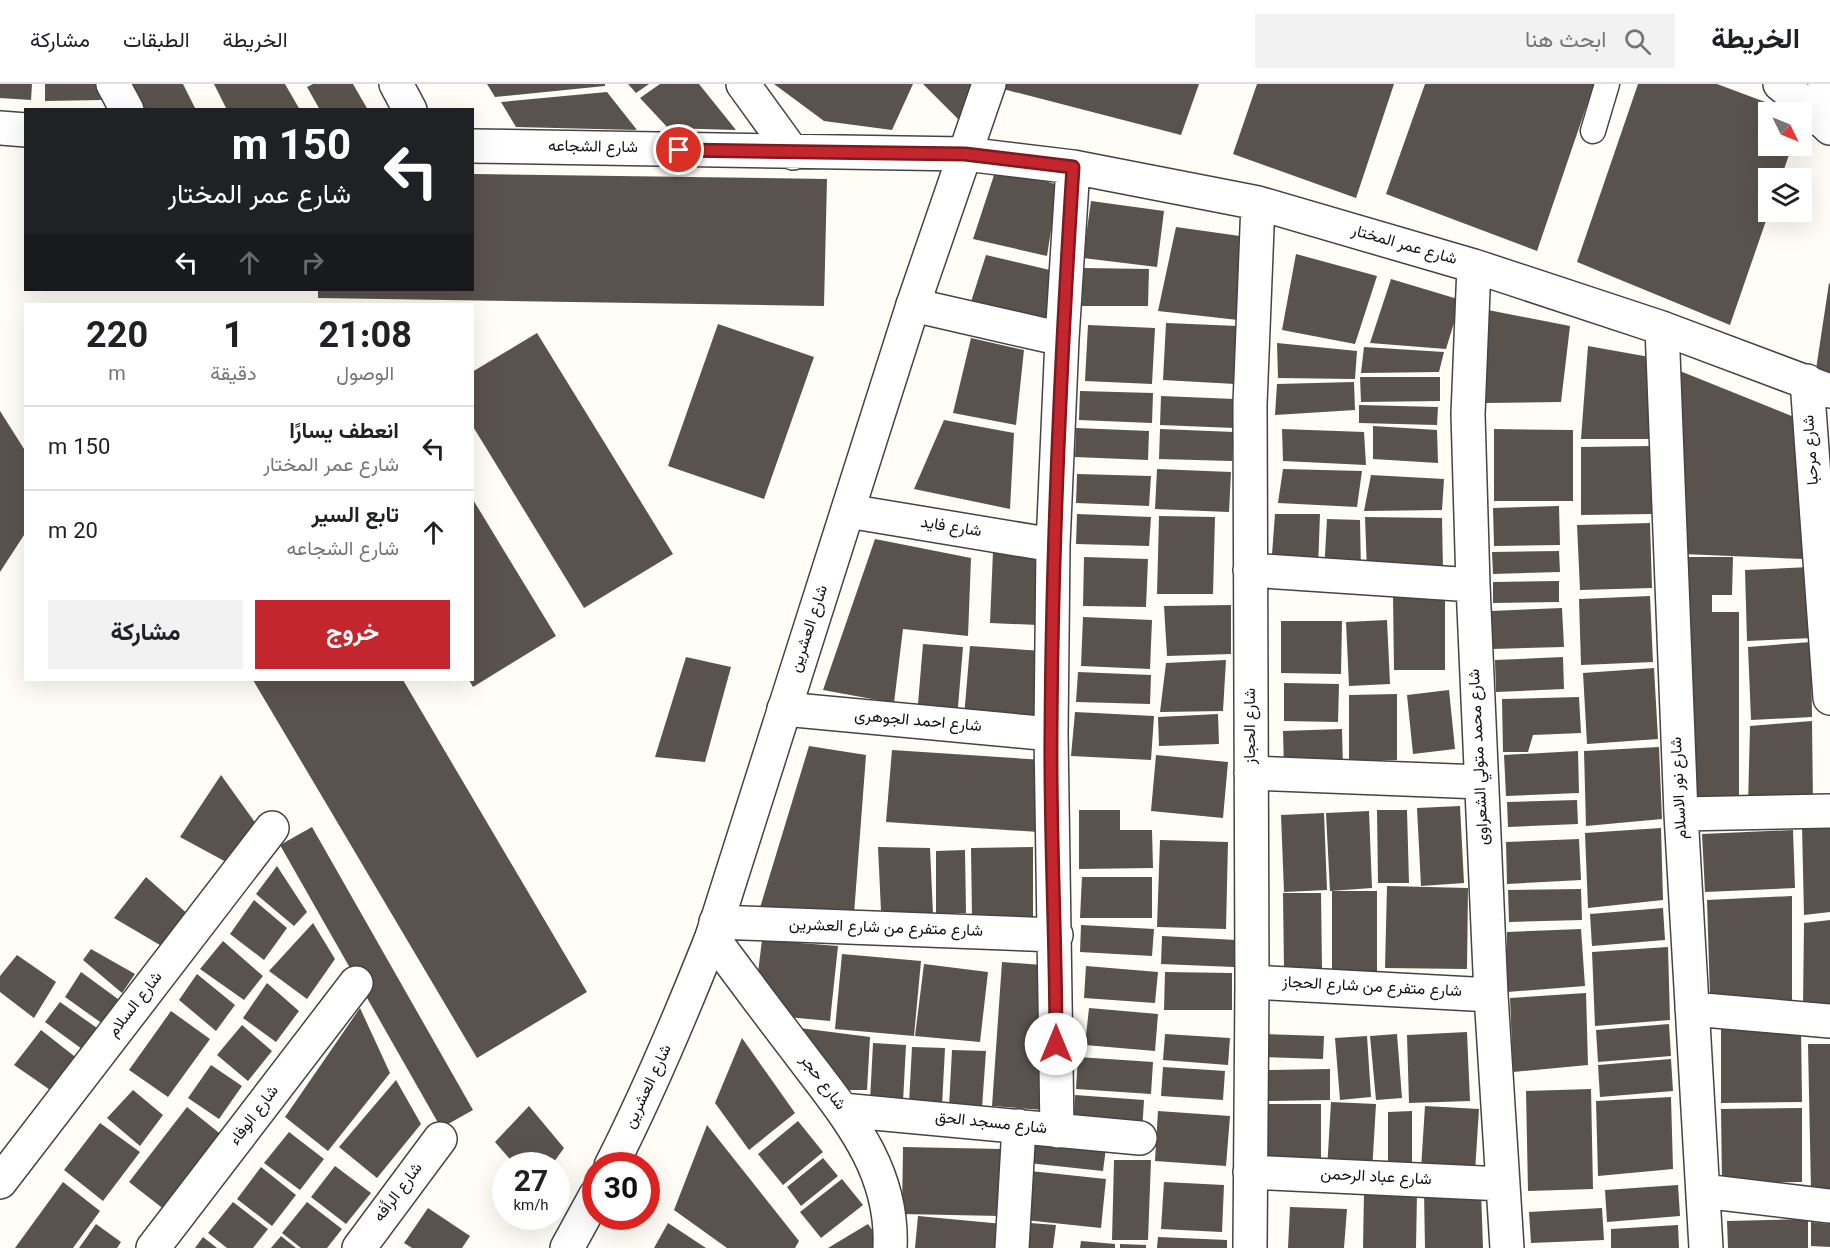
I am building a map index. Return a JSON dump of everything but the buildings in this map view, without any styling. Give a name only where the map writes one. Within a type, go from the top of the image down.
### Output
[{"type":"street","points":[[113,84],[126,108]]},
{"type":"street","points":[[396,84],[409,108]]},
{"type":"street","points":[[743,84],[794,153]]},
{"type":"street","name":"شارع العشرين","points":[[618,1152],[680,1018],[714,929],[913,305],[988,84]]},
{"type":"street","points":[[1780,84],[1808,106],[1825,124]]},
{"type":"street","points":[[1825,84],[1825,124]]},
{"type":"street","points":[[0,128],[24,129]]},
{"type":"street","name":"شارع الشجاعه","points":[[474,146],[965,154]]},
{"type":"street","name":"شارع عمر المختار","points":[[965,154],[1073,167],[1258,203],[1474,266],[1662,328],[1819,386]]},
{"type":"street","points":[[1057,1131],[1056,936],[1051,734],[1053,545],[1062,339],[1073,167]]},
{"type":"street","name":"شارع الحجاز","points":[[1250,1248],[1252,982],[1250,405],[1258,203]]},
{"type":"street","name":"شارع محمد متولي الشعراوى","points":[[1474,266],[1468,414],[1473,585],[1491,995],[1507,1248]]},
{"type":"street","points":[[913,305],[1062,339]]},
{"type":"street","name":"شارع نور الاسلام","points":[[1662,328],[1681,814],[1706,1248]]},
{"type":"street","name":"شارع مرحبا","points":[[1819,386],[1830,698]]},
{"type":"street","name":"شارع فايد","points":[[848,511],[1053,545]]},
{"type":"street","points":[[1250,570],[1473,585]]},
{"type":"street","name":"شارع احمد الجوهرى","points":[[784,709],[1051,734]]},
{"type":"street","points":[[1251,773],[1481,782]]},
{"type":"street","points":[[1681,814],[1830,811]]},
{"type":"street","name":"شارع السلام","points":[[0,1182],[272,828]]},
{"type":"street","name":"شارع متفرع من شارع العشرين","points":[[714,929],[1056,936]]},
{"type":"street","name":"شارع حجر","points":[[714,929],[842,1110],[871,1155],[888,1207],[890,1248]]},
{"type":"street","name":"شارع متفرع من شارع الحجاز","points":[[1252,982],[1491,995]]},
{"type":"street","name":"شارع الوفاء","points":[[153,1248],[356,983]]},
{"type":"street","points":[[1692,1009],[1830,1022]]},
{"type":"street","name":"شارع مسجد الحق","points":[[842,1110],[1140,1138]]},
{"type":"street","points":[[1012,1248],[1018,1126]]},
{"type":"street","name":"شارع الرأفه","points":[[359,1248],[440,1139]]},
{"type":"street","name":"شارع عباد الرحمن","points":[[1250,1172],[1503,1184]]},
{"type":"street","points":[[1703,1191],[1830,1206]]},
{"type":"street","points":[[567,1248],[582,1221]]},
{"type":"lane","points":[[1593,131],[1607,84]]},
{"type":"route","points":[[679,150],[965,154],[1073,167],[1062,339],[1053,545],[1051,734],[1056,1044]]}]
